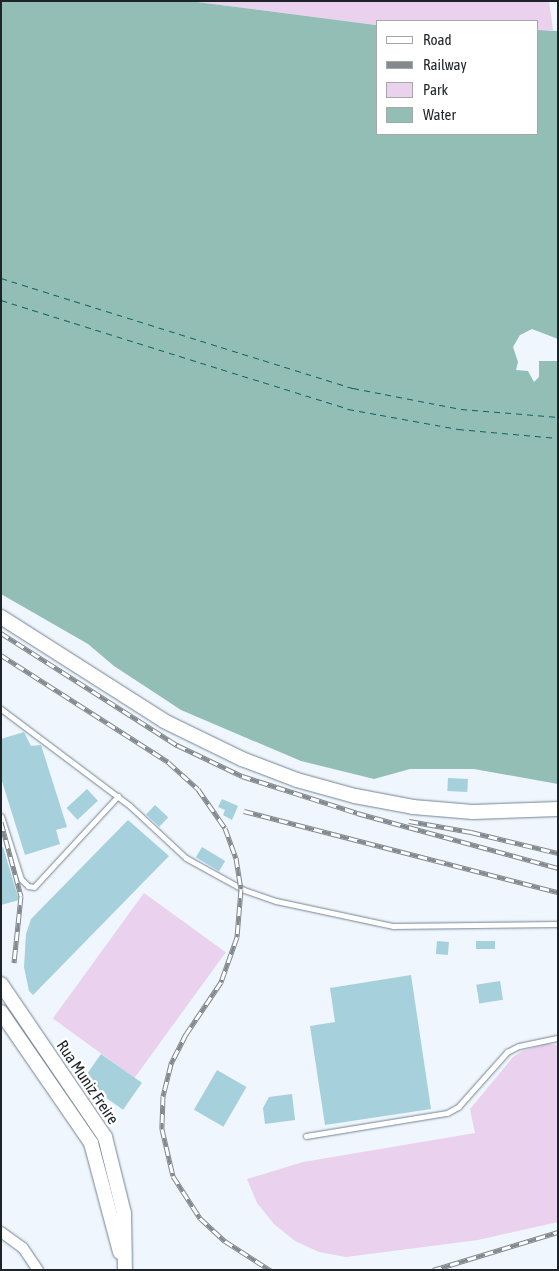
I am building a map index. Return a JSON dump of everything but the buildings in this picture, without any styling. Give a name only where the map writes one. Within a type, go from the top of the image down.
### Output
[{"type":"street","points":[[1,617],[164,721],[242,759],[297,780],[356,796],[413,807],[473,812],[558,809]]},
{"type":"street","name":"Rua Muniz Freire","points":[[1,984],[108,1145],[124,1213],[125,1270]]},
{"type":"street","name":"Rua Muniz Freire","points":[[1,1012],[94,1149],[125,1270]]},
{"type":"street","points":[[33,1059],[45,1050]]},
{"type":"street","points":[[1,1232],[23,1248],[38,1270]]},
{"type":"lane","points":[[1,709],[118,796],[204,871],[241,889],[276,901],[409,927],[558,924]]},
{"type":"lane","points":[[1,816],[21,879],[28,886],[34,887],[118,796]]},
{"type":"lane","points":[[306,1136],[447,1114],[458,1107],[508,1052],[519,1046],[558,1038]]},
{"type":"green space","points":[[189,1],[549,1],[553,30],[539,30],[539,20],[376,20],[376,25]]},
{"type":"green space","points":[[144,893],[226,952],[135,1078],[53,1018]]},
{"type":"green space","points":[[546,1044],[558,1045],[558,1222],[478,1240],[346,1257],[319,1252],[295,1241],[274,1224],[257,1203],[247,1179],[303,1162],[475,1133],[470,1109],[513,1057],[522,1051]]},
{"type":"water","points":[[1,1],[189,1],[376,25],[376,135],[539,135],[539,30],[558,31],[558,339],[532,329],[520,335],[513,347],[518,362],[516,370],[528,371],[534,382],[539,377],[539,361],[558,361],[558,784],[474,769],[410,769],[374,779],[301,761],[181,710],[114,666],[88,644],[1,594]]},
{"type":"ferry route","points":[[1,278],[353,388],[461,409],[558,417]]},
{"type":"ferry route","points":[[1,300],[348,409],[458,429],[558,438]]},
{"type":"railway","points":[[1,633],[177,745],[242,776],[357,813],[558,868]]},
{"type":"railway","points":[[1,655],[168,762],[198,789],[225,828],[236,858],[241,889],[237,937],[221,982],[186,1034],[171,1064],[163,1096],[162,1129],[173,1176],[200,1218],[225,1241],[270,1270]]},
{"type":"railway","points":[[244,811],[558,892]]},
{"type":"railway","points":[[409,821],[471,832],[558,853]]},
{"type":"railway","points":[[1,822],[21,896],[14,963]]},
{"type":"railway","points":[[433,1270],[558,1232]]}]
